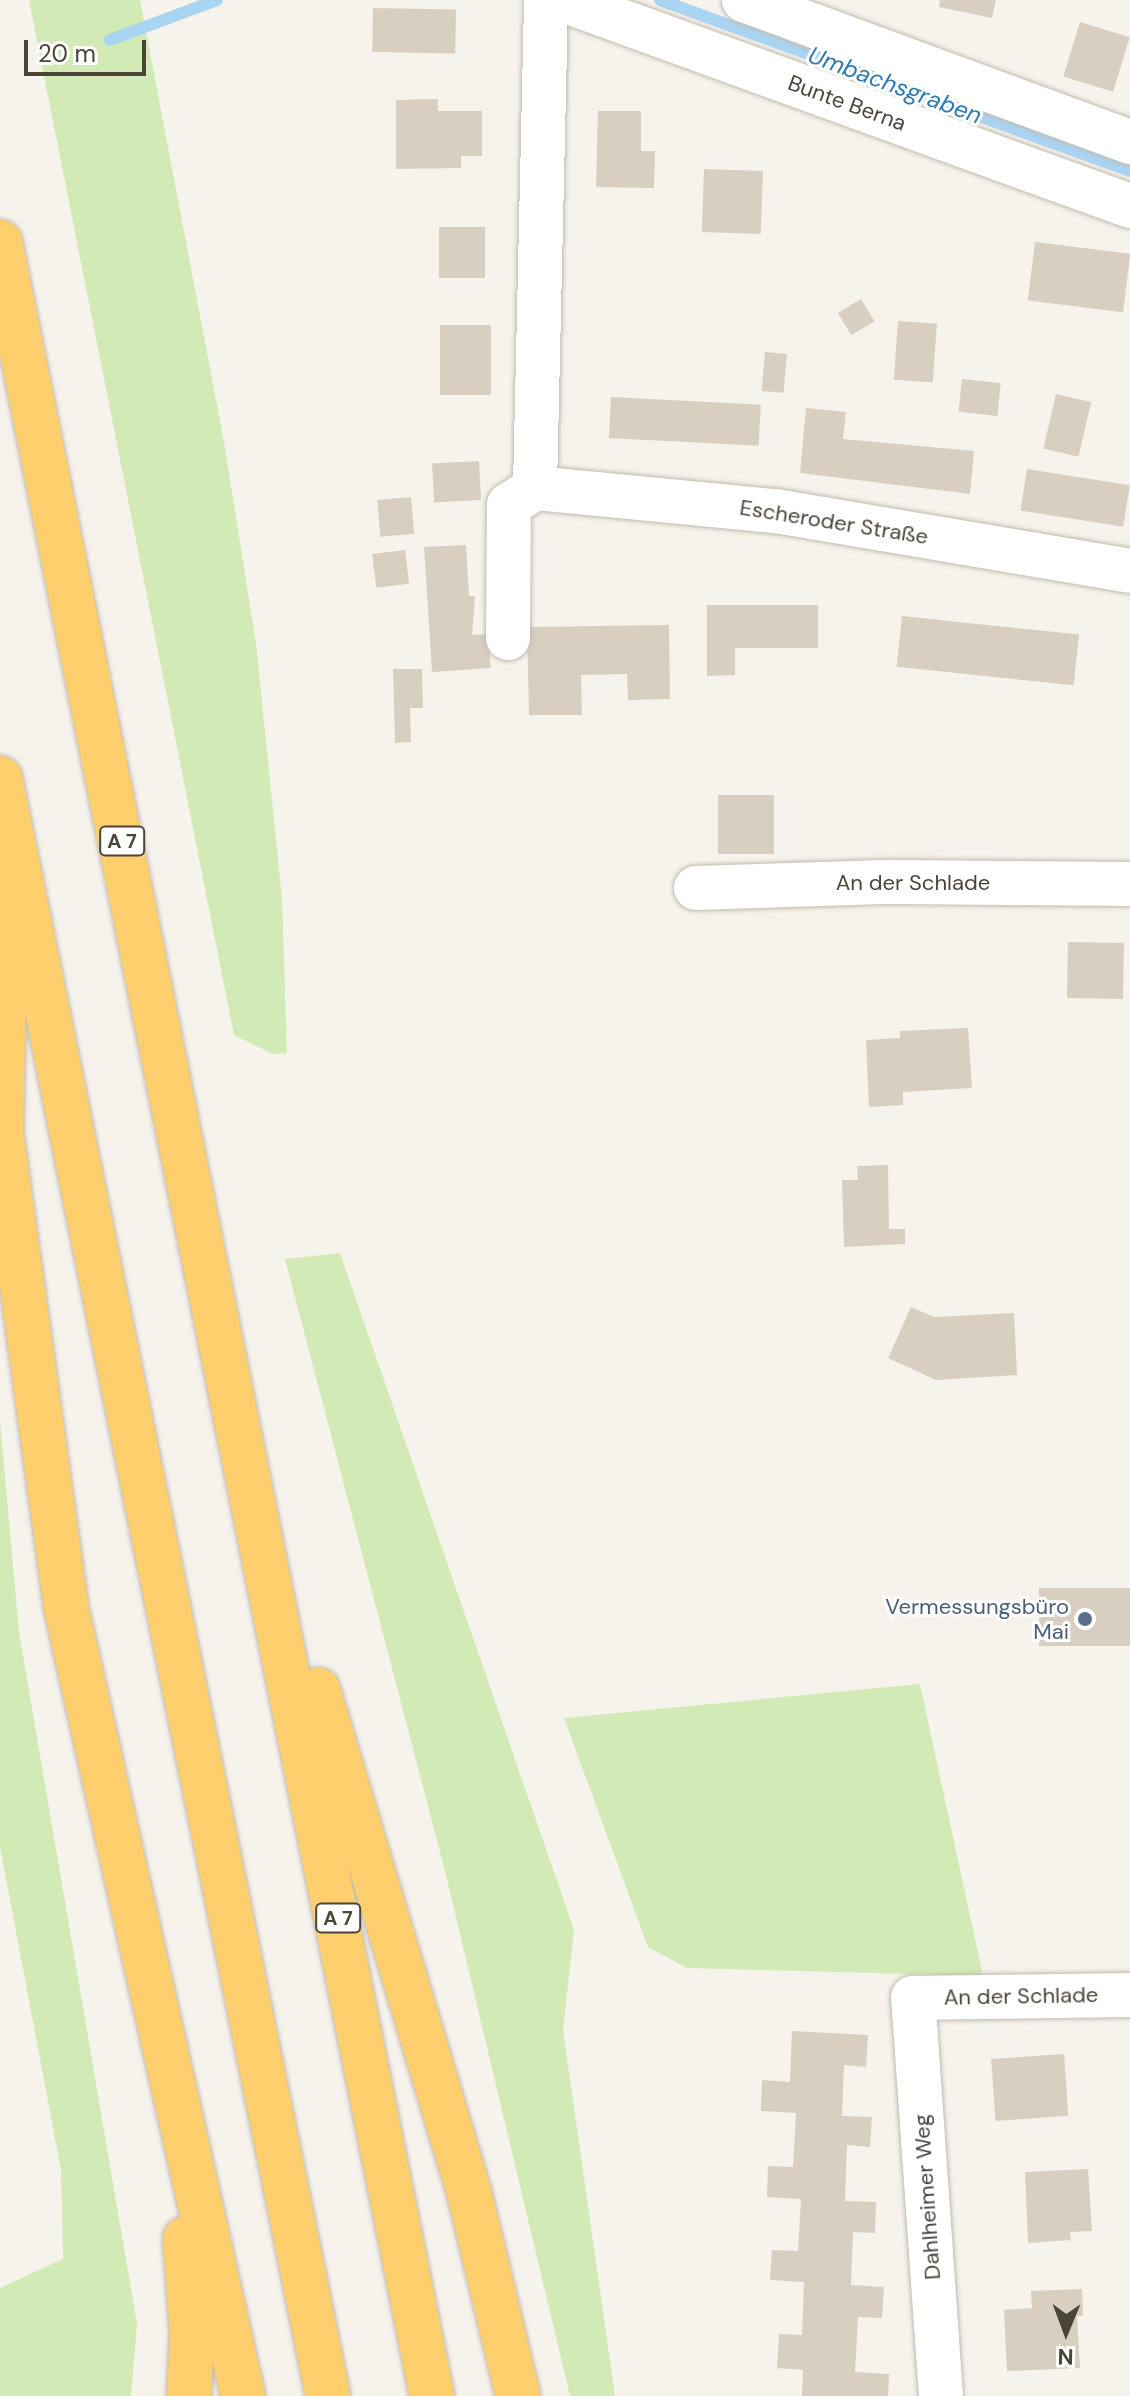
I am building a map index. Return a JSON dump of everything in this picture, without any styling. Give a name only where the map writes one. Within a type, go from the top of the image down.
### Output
[{"type":"highway","name":"A 7","points":[[0,242],[243,1440],[432,2396]]},
{"type":"highway","points":[[4,797],[1,1132],[20,1300],[66,1607],[243,2396]]},
{"type":"highway","points":[[4,797],[328,2396]]},
{"type":"highway","points":[[243,1440],[469,2192],[518,2396]]},
{"type":"highway","points":[[174,2097],[192,2333],[189,2396]]},
{"type":"street","points":[[508,638],[509,505],[535,488],[546,0]]},
{"type":"street","name":"Bunte Berna","points":[[563,0],[1130,206]]},
{"type":"street","points":[[744,0],[1130,142]]},
{"type":"street","name":"Escheroder Straße","points":[[535,488],[776,511],[1130,571]]},
{"type":"street","name":"An der Schlade","points":[[696,888],[892,882],[1130,884]]},
{"type":"street","name":"An der Schlade","points":[[913,1998],[1130,1995]]},
{"type":"street","name":"Dahlheimer Weg","points":[[913,1998],[941,2396]]},
{"type":"green space","points":[[29,0],[140,0],[224,442],[256,643],[282,899],[287,1053],[273,1054],[234,1035]]},
{"type":"green space","points":[[340,1253],[574,1930],[563,2030],[615,2396],[570,2396],[445,1871],[285,1259]]},
{"type":"green space","points":[[0,1421],[19,1632],[137,2324],[131,2396],[0,2396],[0,2288],[63,2259],[61,2170],[0,1847]]},
{"type":"green space","points":[[920,1684],[983,1976],[687,1968],[648,1947],[564,1718]]},
{"type":"building","points":[[940,0],[996,0],[992,18],[939,7]]},
{"type":"building","points":[[373,8],[456,9],[455,53],[372,52]]},
{"type":"building","points":[[1080,22],[1130,37],[1113,92],[1063,77]]},
{"type":"building","points":[[438,99],[438,111],[482,111],[482,156],[461,156],[461,168],[396,169],[396,100]]},
{"type":"building","points":[[598,111],[641,111],[641,151],[655,151],[654,188],[596,187]]},
{"type":"building","points":[[704,169],[763,171],[761,234],[702,232]]},
{"type":"building","points":[[439,227],[485,227],[485,278],[439,278]]},
{"type":"building","points":[[1035,242],[1130,254],[1123,312],[1028,301]]},
{"type":"building","points":[[861,299],[874,321],[851,335],[838,313]]},
{"type":"building","points":[[898,321],[937,324],[933,383],[894,380]]},
{"type":"building","points":[[440,325],[491,325],[491,395],[440,395]]},
{"type":"building","points":[[765,352],[787,354],[784,393],[762,391]]},
{"type":"building","points":[[962,379],[1001,383],[997,416],[959,412]]},
{"type":"building","points":[[1056,394],[1091,402],[1078,457],[1043,449]]},
{"type":"building","points":[[611,397],[761,405],[759,446],[609,438]]},
{"type":"building","points":[[806,408],[846,412],[843,439],[974,451],[970,494],[800,473]]},
{"type":"building","points":[[479,461],[481,500],[434,502],[432,463]]},
{"type":"building","points":[[1027,469],[1130,485],[1123,527],[1020,510]]},
{"type":"building","points":[[411,497],[414,534],[380,537],[377,500]]},
{"type":"building","points":[[466,545],[469,596],[475,596],[472,635],[488,634],[491,668],[432,672],[424,547]]},
{"type":"building","points":[[405,550],[409,584],[376,588],[372,554]]},
{"type":"building","points":[[707,605],[818,605],[818,648],[735,648],[735,675],[707,676]]},
{"type":"building","points":[[902,616],[1079,635],[1074,685],[897,667]]},
{"type":"building","points":[[669,625],[670,699],[628,700],[627,674],[581,675],[582,715],[529,715],[527,627]]},
{"type":"building","points":[[393,669],[422,669],[423,708],[410,708],[411,742],[395,743]]},
{"type":"building","points":[[718,795],[774,795],[774,854],[718,854]]},
{"type":"building","points":[[1068,942],[1124,943],[1123,999],[1067,998]]},
{"type":"building","points":[[968,1028],[972,1088],[903,1092],[903,1105],[869,1107],[866,1040],[900,1038],[900,1031]]},
{"type":"building","points":[[888,1165],[889,1229],[905,1229],[905,1244],[844,1247],[842,1180],[858,1180],[857,1166]]},
{"type":"building","points":[[911,1307],[934,1317],[1014,1313],[1017,1375],[936,1380],[888,1358]]},
{"type":"building","name":"Vermessungsbüro Mai","points":[[1039,1588],[1130,1588],[1130,1646],[1039,1646]]},
{"type":"building","points":[[792,2031],[868,2035],[866,2067],[844,2065],[842,2116],[872,2117],[870,2147],[847,2145],[845,2201],[876,2202],[875,2233],[853,2232],[851,2285],[884,2287],[882,2318],[858,2317],[855,2372],[889,2374],[888,2396],[802,2396],[803,2370],[777,2368],[779,2334],[802,2335],[804,2282],[770,2280],[772,2250],[798,2251],[801,2199],[767,2197],[768,2166],[793,2167],[796,2113],[761,2111],[762,2080],[790,2082]]},
{"type":"building","points":[[1064,2054],[1068,2116],[996,2121],[991,2059]]},
{"type":"building","points":[[1088,2169],[1092,2231],[1070,2232],[1071,2240],[1028,2243],[1025,2172]]},
{"type":"building","points":[[1082,2289],[1083,2316],[1077,2316],[1080,2368],[1007,2371],[1004,2310],[1032,2308],[1031,2291]]},
{"type":"waterway","name":"Umbachsgraben","points":[[110,40],[217,0]]},
{"type":"waterway","name":"Umbachsgraben","points":[[660,0],[1130,171]]},
{"type":"place","name":"Vermessungsbüro Mai","points":[[1085,1619]]}]
